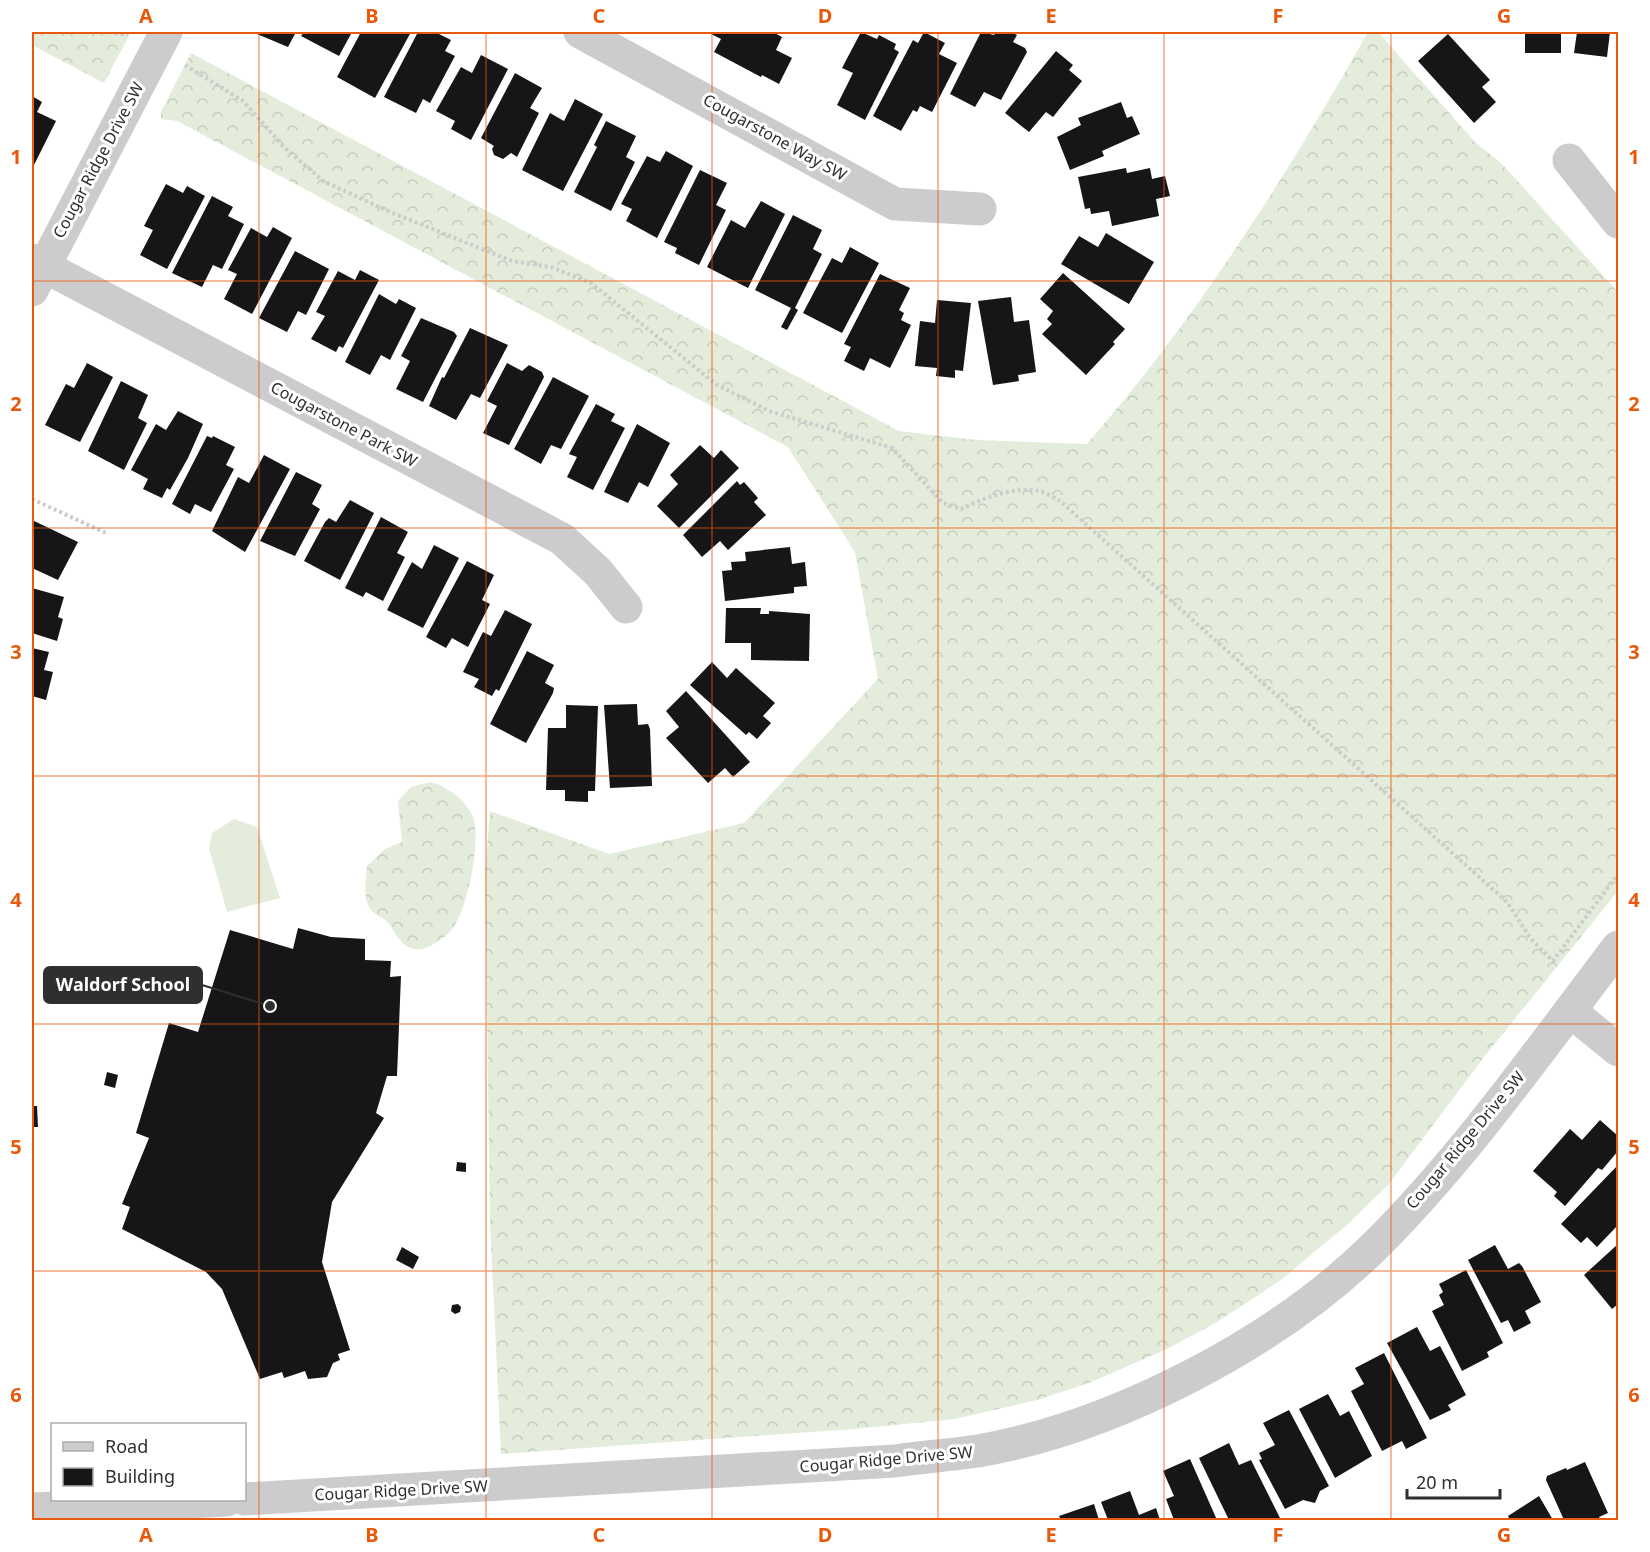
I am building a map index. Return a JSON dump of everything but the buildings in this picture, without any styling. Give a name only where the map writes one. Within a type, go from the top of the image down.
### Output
[{"type":"street","name":"Cougarstone Way SW","points":[[579,32],[621,41],[896,204],[980,209]]},
{"type":"street","name":"Cougar Ridge Drive SW","points":[[35,272],[161,40]]},
{"type":"street","points":[[1569,160],[1618,222]]},
{"type":"street","name":"Cougarstone Park SW","points":[[35,272],[562,539],[597,572],[626,607]]},
{"type":"street","name":"Cougar Ridge Drive SW","points":[[246,1499],[895,1461],[979,1450],[1115,1411],[1193,1375],[1298,1311],[1375,1246],[1447,1167],[1618,948]]},
{"type":"street","points":[[1570,1011],[1618,1050]]},
{"type":"street","points":[[32,1509],[183,1512],[223,1501]]},
{"type":"street","points":[[227,1501],[229,1521]]},
{"type":"path","points":[[109,32],[161,40],[243,101],[284,147],[323,181],[390,212],[512,261],[551,267],[591,283],[717,385],[769,411],[892,448],[943,503],[961,509],[984,498],[1020,491],[1040,491],[1060,501],[1507,902],[1531,939],[1553,962],[1618,874]]},
{"type":"path","points":[[32,499],[108,534]]},
{"type":"green space","points":[[32,32],[131,32],[104,83],[32,45]]},
{"type":"green space","points":[[1368,32],[1378,32],[1475,142],[1502,164],[1618,292],[1618,891],[1484,1057],[1388,1185],[1349,1223],[1281,1280],[1217,1322],[1167,1349],[1089,1383],[1037,1400],[955,1419],[854,1429],[501,1454],[490,1223],[485,874],[490,811],[609,854],[744,823],[878,679],[855,552],[788,447],[177,121],[161,119],[161,112],[191,53],[899,431],[977,440],[1087,444],[1166,347],[1238,245],[1305,140]]},
{"type":"green space","points":[[430,782],[450,791],[471,813],[475,831],[474,859],[468,891],[453,928],[432,945],[412,949],[402,942],[388,923],[369,906],[366,895],[367,866],[385,849],[402,842],[398,801],[411,787]]},
{"type":"green space","points":[[234,819],[257,827],[280,898],[227,912],[209,848],[212,833]]},
{"type":"place","name":"Waldorf School","points":[[270,1006]]}]
